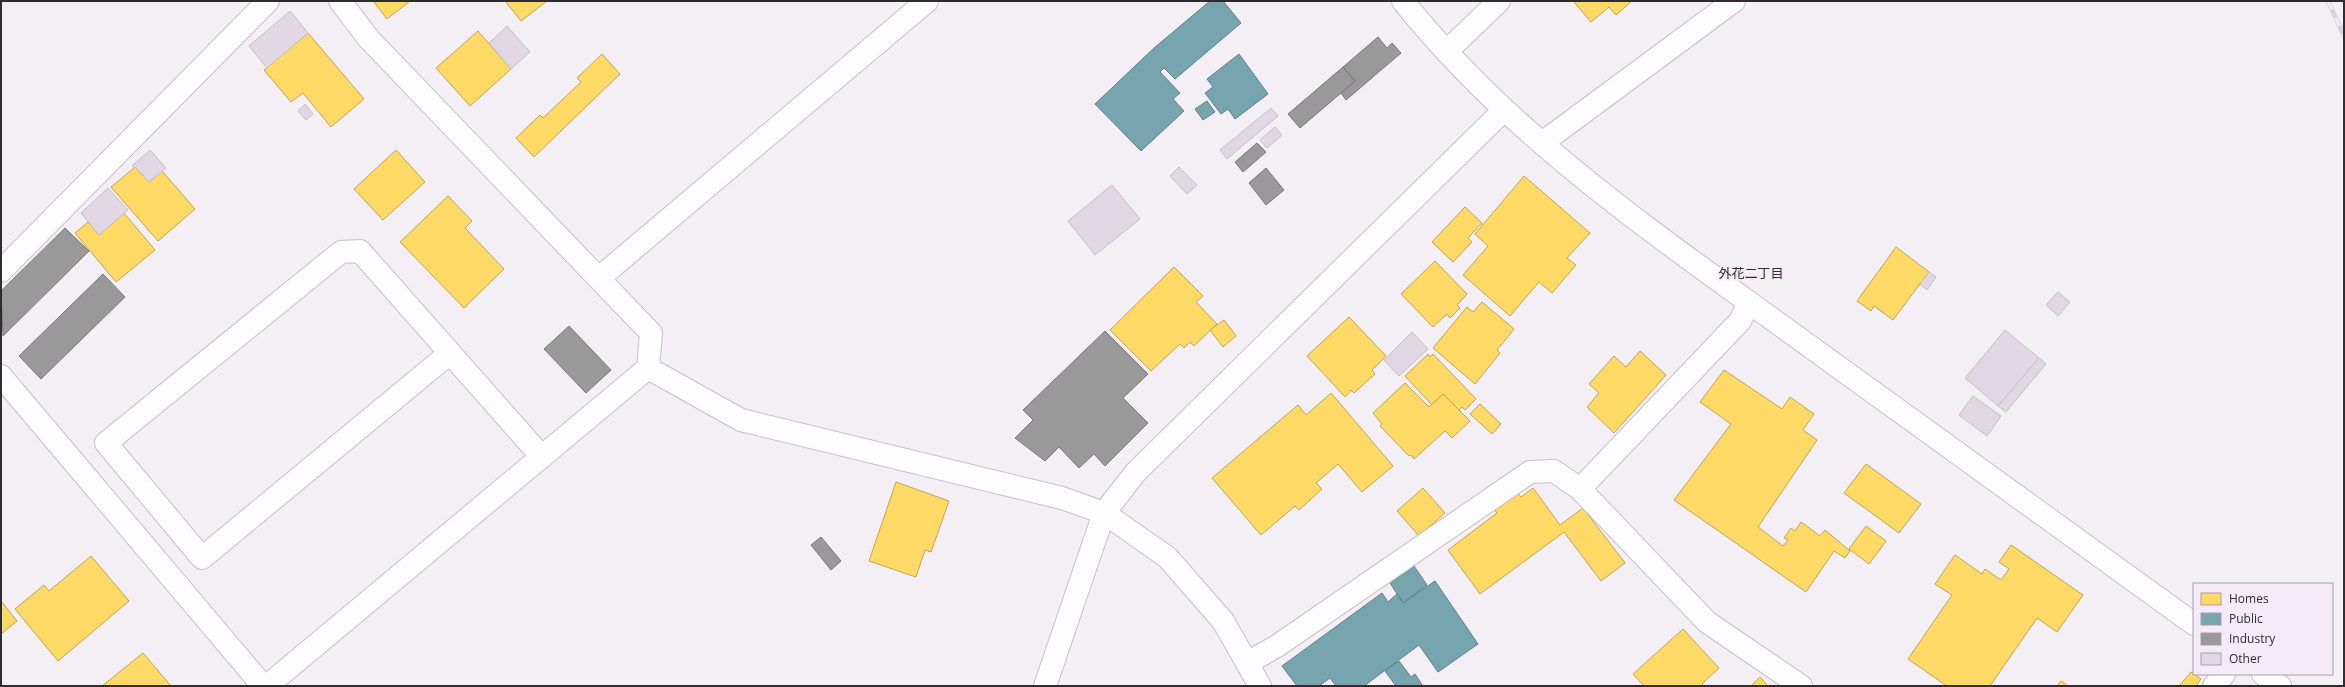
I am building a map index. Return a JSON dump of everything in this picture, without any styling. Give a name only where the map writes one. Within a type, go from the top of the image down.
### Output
[{"type":"street","points":[[1,271],[268,1]]},
{"type":"street","points":[[268,686],[648,368],[651,333],[369,39],[340,1]]},
{"type":"street","points":[[599,278],[927,1]]},
{"type":"street","points":[[1403,1],[1447,51],[1504,110],[1542,143],[1662,240],[2193,623]]},
{"type":"street","points":[[1447,51],[1499,1]]},
{"type":"street","points":[[1542,143],[1734,1]]},
{"type":"street","points":[[1044,686],[1104,513],[1136,472],[1504,110]]},
{"type":"street","points":[[450,353],[202,558],[106,443],[341,252],[360,251],[542,457]]},
{"type":"street","points":[[1580,489],[1740,321],[1750,303]]},
{"type":"street","points":[[648,368],[741,420],[1062,498],[1104,513],[1167,557],[1223,621],[1260,686]]},
{"type":"street","points":[[1,376],[263,686]]},
{"type":"street","points":[[1247,663],[1276,646],[1530,472],[1554,471],[1580,489],[1707,622],[1801,686]]},
{"type":"street","points":[[2214,686],[2223,675]]},
{"type":"street","points":[[2264,675],[2280,686]]},
{"type":"building: Homes","points":[[373,1],[410,1],[387,19]]},
{"type":"building: Homes","points":[[505,1],[547,1],[521,21]]},
{"type":"building: Homes","points":[[1573,1],[1632,1],[1616,15],[1609,7],[1591,22]]},
{"type":"building: Homes","points":[[478,31],[511,69],[470,106],[436,68]]},
{"type":"building: Homes","points":[[308,33],[364,99],[331,127],[303,93],[291,102],[264,70]]},
{"type":"building: Homes","points":[[602,54],[620,74],[534,157],[516,138],[540,115],[543,118],[581,82],[577,78]]},
{"type":"building: Homes","points":[[396,150],[425,182],[383,220],[354,189]]},
{"type":"building: Homes","points":[[135,167],[149,182],[162,171],[195,209],[158,241],[111,187]]},
{"type":"building: Homes","points":[[1524,176],[1590,233],[1567,258],[1576,265],[1552,293],[1539,282],[1510,316],[1463,275],[1488,246],[1475,234]]},
{"type":"building: Homes","points":[[448,196],[472,221],[465,228],[504,269],[464,308],[400,242]]},
{"type":"building: Homes","points":[[1465,207],[1482,223],[1468,238],[1472,242],[1453,262],[1432,242]]},
{"type":"building: Homes","points":[[124,213],[155,250],[116,282],[75,233],[88,222],[99,235]]},
{"type":"building: Homes","points":[[1896,247],[1929,272],[1893,320],[1874,306],[1871,311],[1857,301]]},
{"type":"building: Homes","points":[[1435,261],[1467,294],[1457,305],[1460,308],[1450,318],[1447,314],[1433,327],[1401,294]]},
{"type":"building: Homes","points":[[1174,267],[1203,296],[1196,302],[1217,324],[1194,346],[1190,342],[1184,348],[1180,344],[1151,371],[1110,330]]},
{"type":"building: Homes","points":[[1482,302],[1514,329],[1497,350],[1500,353],[1475,384],[1433,348],[1467,307],[1473,312]]},
{"type":"building: Homes","points":[[1349,317],[1386,356],[1372,370],[1375,374],[1354,393],[1351,390],[1345,397],[1307,356]]},
{"type":"building: Homes","points":[[1224,320],[1236,336],[1223,347],[1210,330]]},
{"type":"building: Homes","points":[[1640,351],[1666,375],[1614,433],[1587,407],[1599,393],[1589,384],[1614,356],[1626,367]]},
{"type":"building: Homes","points":[[1428,354],[1430,357],[1433,354],[1476,399],[1465,410],[1462,407],[1459,410],[1443,394],[1432,405],[1405,376]]},
{"type":"building: Homes","points":[[1724,370],[1782,409],[1790,397],[1814,414],[1803,430],[1817,440],[1758,527],[1783,546],[1788,540],[1784,538],[1791,528],[1795,531],[1801,522],[1820,536],[1825,530],[1850,551],[1845,558],[1834,551],[1806,592],[1674,500],[1731,424],[1700,402]]},
{"type":"building: Homes","points":[[1405,383],[1429,407],[1443,394],[1470,421],[1452,438],[1445,431],[1414,459],[1411,455],[1409,456],[1380,426],[1382,424],[1373,413]]},
{"type":"building: Homes","points":[[1331,393],[1393,466],[1362,492],[1338,464],[1316,483],[1322,489],[1299,510],[1295,506],[1261,535],[1212,478],[1298,405],[1306,415]]},
{"type":"building: Homes","points":[[1480,404],[1501,424],[1492,434],[1470,414]]},
{"type":"building: Homes","points":[[1866,464],[1921,504],[1899,533],[1844,493]]},
{"type":"building: Homes","points":[[896,482],[949,501],[931,552],[925,550],[916,577],[869,561]]},
{"type":"building: Homes","points":[[1423,488],[1445,513],[1419,536],[1397,511]]},
{"type":"building: Homes","points":[[1533,488],[1560,525],[1583,508],[1625,563],[1601,581],[1564,532],[1480,594],[1448,550],[1497,513],[1494,509],[1517,492],[1521,497]]},
{"type":"building: Homes","points":[[1866,526],[1886,541],[1869,564],[1849,549]]},
{"type":"building: Homes","points":[[2011,545],[2083,595],[2057,632],[2037,618],[1990,686],[1947,686],[1908,659],[1952,595],[1935,584],[1955,555],[1982,574],[1985,569],[2001,580],[2009,569],[1999,562]]},
{"type":"building: Homes","points":[[91,556],[129,601],[58,661],[15,609],[44,585],[49,591]]},
{"type":"building: Homes","points":[[1,601],[17,621],[1,634]]},
{"type":"building: Homes","points":[[1683,629],[1719,668],[1702,684],[1704,686],[1644,686],[1633,674]]},
{"type":"building: Homes","points":[[143,653],[171,686],[102,686]]},
{"type":"building: Homes","points":[[2191,672],[2193,675],[2201,679],[2196,686],[2179,686]]},
{"type":"building: Homes","points":[[1760,677],[1768,686],[1751,686]]},
{"type":"building: Homes","points":[[2061,681],[2068,686],[2057,686]]},
{"type":"building: Public","points":[[1210,1],[1223,1],[1241,23],[1175,79],[1164,68],[1160,72],[1180,93],[1173,99],[1184,111],[1141,151],[1095,104],[1154,48]]},
{"type":"building: Public","points":[[1239,54],[1268,94],[1235,119],[1228,109],[1221,114],[1205,93],[1213,87],[1207,79]]},
{"type":"building: Public","points":[[1207,101],[1215,112],[1203,120],[1195,109]]},
{"type":"building: Public","points":[[1414,566],[1427,585],[1403,603],[1390,583]]},
{"type":"building: Public","points":[[1435,581],[1478,644],[1438,672],[1419,645],[1364,686],[1336,686],[1330,678],[1319,686],[1297,686],[1282,666],[1382,593],[1388,602],[1397,594],[1403,603]]},
{"type":"building: Public","points":[[1399,661],[1411,677],[1415,674],[1423,686],[1396,686],[1385,671]]},
{"type":"building: Industry","points":[[1378,37],[1387,48],[1392,43],[1401,53],[1346,100],[1341,93],[1355,81],[1343,67]]},
{"type":"building: Industry","points":[[1343,67],[1355,81],[1300,128],[1288,114]]},
{"type":"building: Industry","points":[[1257,143],[1266,152],[1243,172],[1235,162]]},
{"type":"building: Industry","points":[[1266,168],[1284,190],[1266,205],[1249,183]]},
{"type":"building: Industry","points":[[65,228],[89,251],[3,336],[1,291]]},
{"type":"building: Industry","points":[[103,274],[125,297],[41,379],[19,356]]},
{"type":"building: Industry","points":[[569,326],[611,370],[586,393],[544,349]]},
{"type":"building: Industry","points":[[1105,331],[1148,374],[1123,398],[1148,423],[1105,466],[1094,454],[1079,468],[1059,447],[1045,461],[1015,438],[1033,420],[1023,410]]},
{"type":"building: Industry","points":[[821,537],[841,561],[831,570],[811,545]]},
{"type":"building: Other","points":[[290,11],[308,33],[267,68],[249,46]]},
{"type":"building: Other","points":[[507,26],[530,52],[511,69],[489,43]]},
{"type":"building: Other","points":[[305,104],[313,114],[306,120],[298,111]]},
{"type":"building: Other","points":[[1271,108],[1278,116],[1227,159],[1220,150]]},
{"type":"building: Other","points":[[1275,127],[1282,135],[1267,148],[1260,140]]},
{"type":"building: Other","points":[[150,150],[166,168],[149,182],[135,167],[134,168],[132,166]]},
{"type":"building: Other","points":[[1179,167],[1197,185],[1187,194],[1170,176]]},
{"type":"building: Other","points":[[1112,185],[1140,219],[1095,255],[1068,221]]},
{"type":"building: Other","points":[[108,188],[128,210],[99,235],[81,213]]},
{"type":"building: Other","points":[[1929,272],[1936,277],[1927,290],[1920,284]]},
{"type":"building: Other","points":[[2058,292],[2070,302],[2058,316],[2046,305]]},
{"type":"building: Other","points":[[2005,330],[2039,358],[1998,406],[1965,378]]},
{"type":"building: Other","points":[[1412,332],[1428,349],[1399,376],[1384,360]]},
{"type":"building: Other","points":[[2039,358],[2046,364],[2006,412],[1998,406]]},
{"type":"building: Other","points":[[1973,396],[2001,416],[1987,436],[1959,415]]},
{"type":"railway","points":[[2328,1],[2344,36]]},
{"type":"district","name":"外花二丁目","points":[[1751,273]]}]
